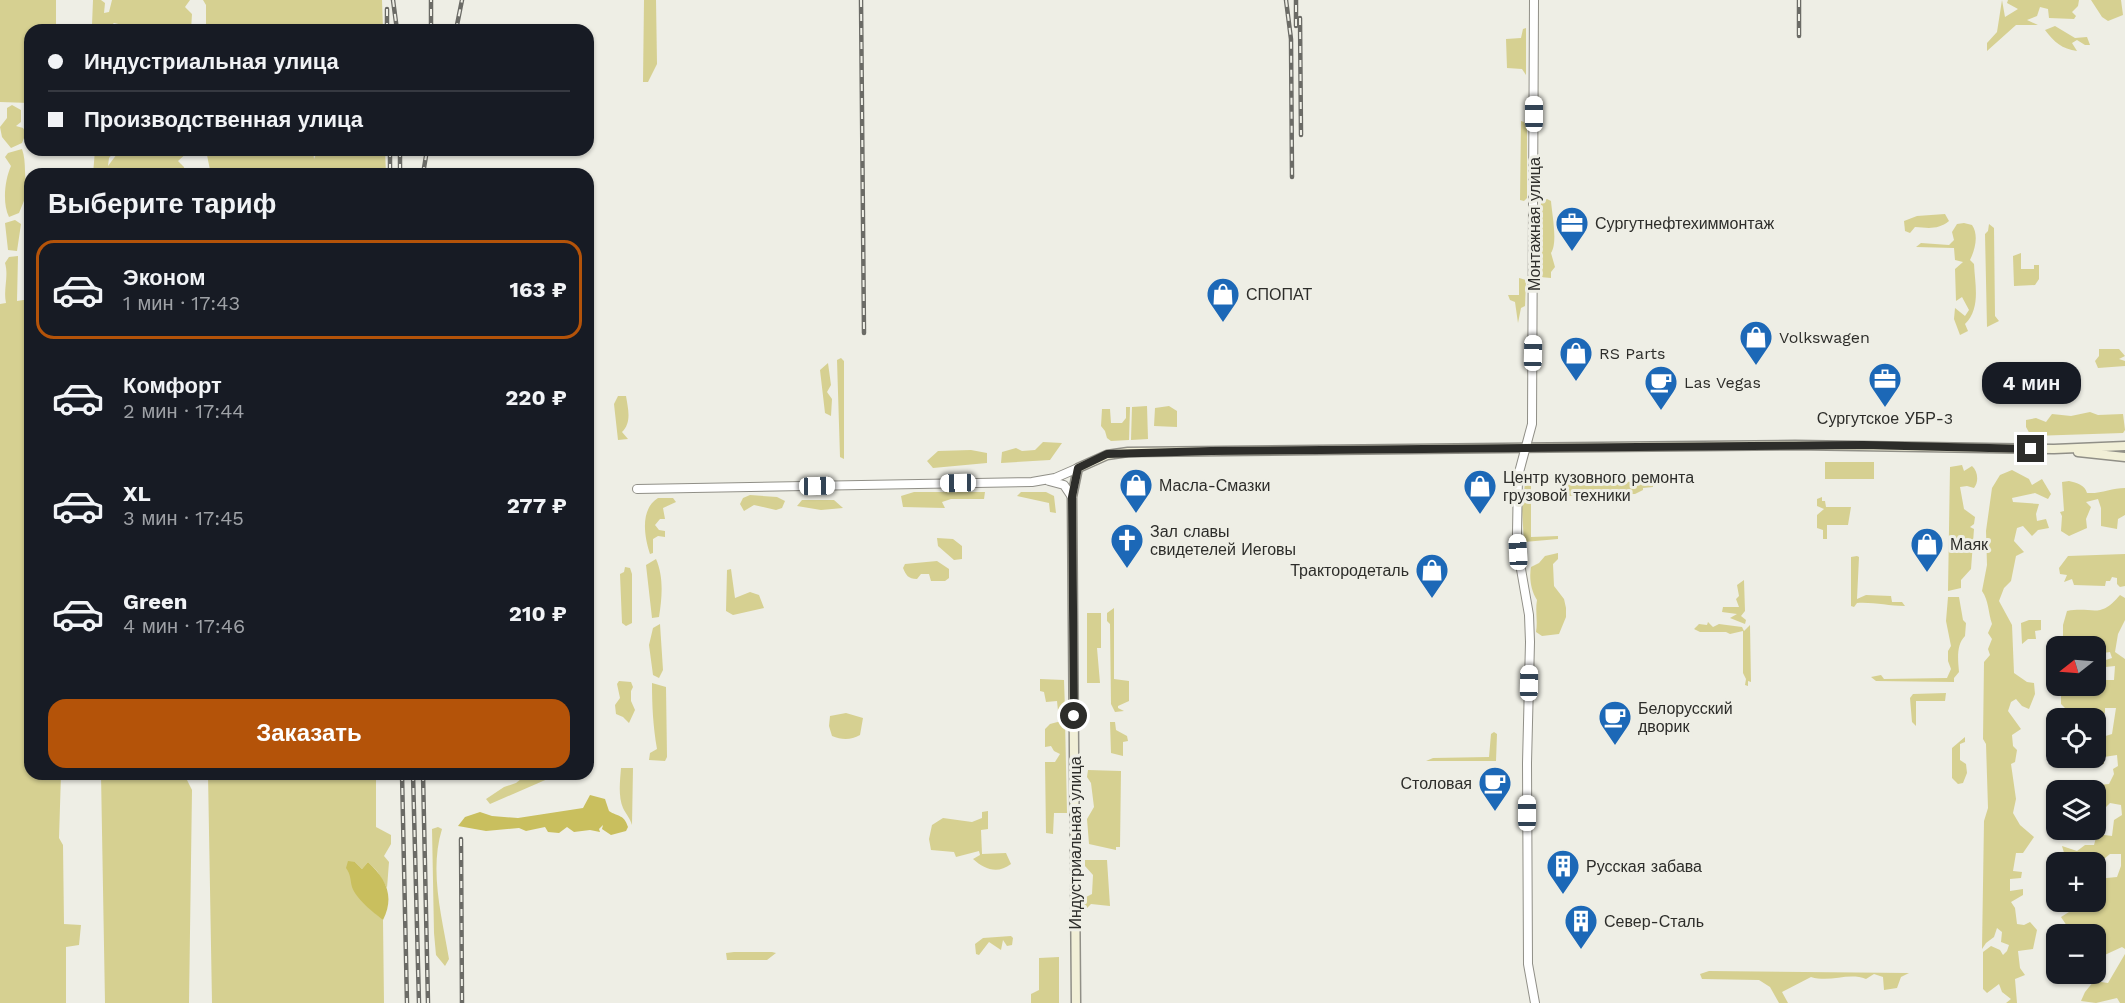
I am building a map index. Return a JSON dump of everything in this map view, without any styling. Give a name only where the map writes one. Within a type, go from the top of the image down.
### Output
[{"type":"main road","points":[[1078,468],[1107,454],[1128,452],[1863,445],[2066,449],[2125,446]]},
{"type":"main road","points":[[2066,449],[2125,457]]},
{"type":"main road","name":"Индустриальная улица","points":[[1076,1003],[1072,497],[1078,468]]},
{"type":"street","name":"Монтажная улица","points":[[1534,0],[1532,424],[1518,476],[1517,537],[1527,595],[1530,633],[1527,945],[1528,971],[1535,1003]]},
{"type":"street","points":[[1045,480],[1078,468]]},
{"type":"street","points":[[637,489],[1045,480],[1064,485],[1072,497]]},
{"type":"shaded area","points":[[0,0],[56,0],[56,24],[24,24],[24,103],[0,102]]},
{"type":"shaded area","points":[[93,0],[101,0],[105,3],[104,13],[109,12],[112,0],[190,0],[185,7],[192,14],[191,24],[92,24]]},
{"type":"shaded area","points":[[203,0],[382,0],[383,24],[206,24],[206,5]]},
{"type":"shaded area","points":[[644,0],[656,0],[657,64],[648,82],[643,82]]},
{"type":"shaded area","points":[[2002,0],[2005,17],[2018,9],[2007,3],[2008,0],[2079,0],[2078,6],[2072,12],[2076,16],[2074,19],[2049,18],[2048,9],[2040,7],[2037,16],[2027,20],[2038,25],[2016,25],[1987,51],[1987,43],[1997,32]]},
{"type":"shaded area","points":[[2091,0],[2121,0],[2123,15],[2108,21],[2102,17]]},
{"type":"shaded area","points":[[2055,26],[2075,38],[2087,37],[2090,45],[2077,40],[2072,43],[2077,51],[2063,47],[2045,30]]},
{"type":"shaded area","points":[[1526,28],[1526,75],[1522,69],[1507,68],[1506,39],[1521,38],[1523,29]]},
{"type":"shaded area","points":[[12,105],[21,110],[21,122],[16,126],[24,130],[22,143],[11,148],[2,137],[0,127],[7,118],[7,108]]},
{"type":"shaded area","points":[[1521,121],[1527,129],[1527,198],[1524,201],[1520,200]]},
{"type":"shaded area","points":[[22,149],[25,168],[24,201],[19,213],[9,217],[5,191],[11,166],[5,157],[8,153]]},
{"type":"shaded area","points":[[94,156],[111,156],[108,166],[116,156],[183,156],[178,161],[184,168],[94,168]]},
{"type":"shaded area","points":[[207,156],[314,156],[314,159],[315,156],[385,156],[386,168],[210,168]]},
{"type":"shaded area","points":[[1547,199],[1551,201],[1554,228],[1551,253],[1555,267],[1551,272],[1551,278],[1540,277],[1541,203]]},
{"type":"shaded area","points":[[1945,214],[1949,221],[1941,226],[1915,227],[1910,233],[1905,231],[1904,221],[1917,216]]},
{"type":"shaded area","points":[[15,220],[21,224],[17,251],[8,250],[5,223]]},
{"type":"shaded area","points":[[1957,224],[1972,225],[1976,238],[1970,260],[1974,264],[1976,296],[1973,311],[1965,324],[1968,331],[1960,335],[1954,319],[1955,308],[1965,316],[1969,310],[1962,297],[1956,301],[1955,269],[1963,262],[1955,260],[1954,248],[1916,247],[1921,243],[1949,245],[1954,240],[1952,232]]},
{"type":"shaded area","points":[[1989,224],[1994,228],[1995,316],[1999,321],[1987,327],[1985,234]]},
{"type":"shaded area","points":[[2021,253],[2021,269],[2034,269],[2034,265],[2039,265],[2039,279],[2035,285],[2014,286],[2013,256]]},
{"type":"shaded area","points":[[18,256],[17,301],[24,300],[24,780],[61,780],[59,838],[63,845],[64,924],[81,925],[79,945],[66,947],[66,1003],[0,1003],[0,304],[6,303],[5,263],[9,257]]},
{"type":"shaded area","points":[[1519,278],[1526,280],[1525,306],[1521,308],[1518,323],[1515,302],[1510,300],[1508,295],[1519,295]]},
{"type":"shaded area","points":[[2099,349],[2119,349],[2125,356],[2119,359],[2125,361],[2125,366],[2098,368],[2095,361],[2099,356]]},
{"type":"shaded area","points":[[841,358],[844,361],[844,459],[840,457],[837,360]]},
{"type":"shaded area","points":[[828,363],[831,385],[827,392],[832,399],[831,416],[825,413],[820,370]]},
{"type":"shaded area","points":[[618,396],[626,396],[628,420],[622,432],[628,439],[618,440],[614,404]]},
{"type":"shaded area","points":[[1147,406],[1148,439],[1131,440],[1132,407]]},
{"type":"shaded area","points":[[1169,406],[1177,411],[1177,427],[1154,426],[1155,408]]},
{"type":"shaded area","points":[[1126,407],[1130,407],[1129,440],[1111,441],[1101,426],[1102,409],[1110,409],[1111,423],[1122,423],[1126,418]]},
{"type":"shaded area","points":[[2090,412],[2098,415],[2123,414],[2125,430],[2123,433],[2031,436],[2026,427],[2026,420],[2036,418],[2046,422],[2052,414],[2071,416]]},
{"type":"shaded area","points":[[1043,442],[1062,443],[1050,460],[1001,463],[1002,452],[1016,448],[1022,451],[1035,450]]},
{"type":"shaded area","points":[[971,450],[987,453],[987,463],[933,468],[927,461],[938,451]]},
{"type":"shaded area","points":[[1825,462],[1874,462],[1874,479],[1825,479]]},
{"type":"shaded area","points":[[1962,465],[1964,471],[1972,466],[1977,477],[1974,488],[1960,487],[1964,509],[1975,517],[1974,524],[1970,527],[1974,529],[1971,569],[1961,580],[1961,588],[1948,591],[1950,467]]},
{"type":"shaded area","points":[[2012,470],[2029,479],[2032,485],[2042,479],[2051,494],[2048,499],[2035,493],[2012,498],[2013,502],[2039,504],[2036,514],[2037,521],[2046,519],[2049,528],[2038,530],[2032,536],[2023,526],[2017,528],[2014,541],[2024,552],[2016,556],[2011,581],[2004,588],[1999,601],[2012,625],[2014,673],[2027,682],[2034,683],[2035,694],[2029,709],[2022,706],[2016,699],[2011,702],[2008,711],[2021,729],[2012,735],[2013,746],[2017,750],[2015,762],[2011,764],[2016,799],[2013,813],[2020,825],[2034,837],[2023,853],[2016,853],[2013,871],[2022,872],[2021,878],[2010,879],[2010,891],[2023,889],[2023,895],[2011,902],[2015,908],[2017,924],[2024,925],[2030,922],[2037,930],[2033,949],[2018,951],[2020,968],[2025,975],[2015,979],[2017,1003],[2006,1003],[2011,999],[2002,992],[1999,984],[1987,993],[1983,989],[1983,952],[1991,946],[2000,950],[2003,955],[2009,945],[2001,942],[2002,932],[1997,928],[1994,937],[1982,949],[1984,821],[1988,808],[1986,744],[1983,739],[1984,662],[1990,655],[1988,649],[1992,639],[1988,633],[1992,624],[1982,591],[1987,565],[1986,531],[1992,488],[2000,475]]},
{"type":"shaded area","points":[[1653,481],[1653,487],[1643,488],[1635,494],[1566,496],[1565,484]]},
{"type":"shaded area","points":[[2069,481],[2083,486],[2087,493],[2125,488],[2125,515],[2118,519],[2117,529],[2101,526],[2101,508],[2098,499],[2086,502],[2091,507],[2086,519],[2087,528],[2069,536],[2061,531],[2060,512],[2064,511],[2062,482]]},
{"type":"shaded area","points":[[1531,482],[1531,537],[1558,536],[1558,539],[1524,542],[1522,510],[1525,483]]},
{"type":"shaded area","points":[[914,492],[985,492],[984,499],[951,499],[942,502],[945,508],[903,507],[901,496]]},
{"type":"shaded area","points":[[1021,492],[1046,492],[1054,496],[1056,513],[1050,512],[1049,503],[1017,496]]},
{"type":"shaded area","points":[[750,495],[777,497],[785,501],[782,508],[776,510],[754,505],[744,511],[740,504],[743,498]]},
{"type":"shaded area","points":[[1822,497],[1826,507],[1851,507],[1848,525],[1827,525],[1827,539],[1823,539],[1823,530],[1817,528],[1817,515],[1824,509],[1817,506],[1817,499]]},
{"type":"shaded area","points":[[658,498],[673,498],[676,502],[663,508],[665,519],[660,519],[655,525],[659,530],[665,531],[665,537],[658,536],[653,539],[653,553],[650,554],[645,531],[646,516],[652,503]]},
{"type":"shaded area","points":[[802,500],[834,500],[843,508],[821,510],[797,506]]},
{"type":"shaded area","points":[[937,538],[953,539],[962,546],[962,559],[954,560],[938,546]]},
{"type":"shaded area","points":[[1558,553],[1558,559],[1553,564],[1554,586],[1564,599],[1566,617],[1559,634],[1542,636],[1536,632],[1537,600],[1531,584],[1531,567],[1545,556]]},
{"type":"shaded area","points":[[2125,554],[2125,586],[2120,587],[2117,584],[2117,578],[2112,577],[2110,581],[2106,581],[2105,586],[2074,585],[2072,579],[2064,582],[2067,575],[2060,574],[2059,568],[2068,556]]},
{"type":"shaded area","points":[[1851,557],[1859,557],[1857,599],[1866,595],[1891,596],[1892,602],[1902,602],[1905,606],[1857,603],[1854,607],[1851,606]]},
{"type":"shaded area","points":[[656,559],[661,580],[661,595],[659,617],[652,618],[646,565]]},
{"type":"shaded area","points":[[937,561],[949,569],[949,578],[945,581],[931,581],[929,574],[921,574],[917,579],[911,578],[906,575],[903,568],[905,564]]},
{"type":"shaded area","points":[[625,567],[630,568],[632,574],[632,623],[626,626],[622,623],[620,574],[624,572]]},
{"type":"shaded area","points":[[731,569],[735,598],[750,592],[759,595],[764,608],[733,615],[726,611],[727,570]]},
{"type":"shaded area","points":[[1744,580],[1745,611],[1741,616],[1746,620],[1745,624],[1730,618],[1737,614],[1722,612],[1723,607],[1739,607],[1736,599],[1739,596],[1737,585]]},
{"type":"shaded area","points":[[2120,595],[2125,598],[2125,620],[2118,634],[2115,652],[2125,659],[2125,949],[2122,947],[2106,954],[2106,924],[2066,924],[2061,917],[2069,912],[2106,912],[2106,878],[2117,877],[2121,866],[2121,854],[2110,854],[2106,857],[2106,852],[2064,852],[2062,846],[2077,851],[2085,845],[2094,845],[2095,840],[2106,840],[2106,835],[2112,836],[2114,820],[2122,815],[2121,805],[2110,803],[2106,807],[2106,784],[2109,784],[2114,774],[2113,769],[2118,766],[2117,755],[2106,757],[2106,736],[2112,734],[2116,708],[2065,708],[2061,704],[2061,696],[2106,696],[2106,680],[2114,680],[2115,666],[2106,667],[2106,660],[2112,658],[2110,652],[2106,653],[2106,636],[2063,636],[2063,625],[2067,611],[2101,610],[2113,603]]},
{"type":"shaded area","points":[[1948,597],[1959,597],[1963,620],[1966,623],[1965,636],[1959,648],[1959,672],[1954,682],[1876,681],[1871,677],[1881,675],[1884,679],[1947,678],[1951,669],[1948,651],[1951,646],[1946,621]]},
{"type":"shaded area","points":[[1114,608],[1114,679],[1129,681],[1129,701],[1118,706],[1124,711],[1115,712],[1111,704],[1110,624],[1107,621],[1107,613]]},
{"type":"shaded area","points":[[1087,613],[1101,613],[1101,648],[1097,648],[1100,683],[1087,683]]},
{"type":"shaded area","points":[[2041,620],[2041,630],[2035,631],[2036,639],[2028,639],[2022,644],[2021,623]]},
{"type":"shaded area","points":[[1708,622],[1713,627],[1719,624],[1742,627],[1744,631],[1750,625],[1751,682],[1748,681],[1748,686],[1745,685],[1746,679],[1743,673],[1743,631],[1730,634],[1700,632],[1694,629],[1699,624],[1707,625]]},
{"type":"shaded area","points":[[660,624],[663,670],[659,678],[653,675],[649,645],[653,628]]},
{"type":"shaded area","points":[[1040,679],[1064,680],[1065,710],[1058,711],[1057,701],[1046,702],[1044,692],[1040,691]]},
{"type":"shaded area","points":[[619,681],[631,682],[633,687],[631,701],[635,710],[629,723],[616,714],[615,705],[620,698],[617,684]]},
{"type":"shaded area","points":[[652,683],[666,687],[667,757],[665,761],[649,760],[650,753],[657,749]]},
{"type":"shaded area","points":[[1946,693],[1945,701],[1916,701],[1916,726],[1912,722],[1910,698],[1913,694]]},
{"type":"shaded area","points":[[846,713],[863,718],[860,735],[846,739],[832,736],[829,726],[830,716]]},
{"type":"shaded area","points":[[1065,720],[1067,813],[1054,813],[1053,834],[1046,833],[1045,762],[1055,762],[1060,754],[1051,746],[1045,747],[1045,729],[1050,724]]},
{"type":"shaded area","points":[[1110,722],[1115,722],[1116,730],[1127,736],[1128,741],[1123,742],[1123,756],[1111,753]]},
{"type":"shaded area","points":[[1494,732],[1497,734],[1496,761],[1426,761],[1433,758],[1489,757],[1491,734]]},
{"type":"shaded area","points":[[1965,737],[1965,742],[1960,744],[1960,760],[1966,764],[1967,773],[1963,783],[1958,784],[1952,778],[1952,748]]},
{"type":"shaded area","points":[[621,768],[633,768],[632,825],[620,799]]},
{"type":"shaded area","points":[[1088,770],[1121,771],[1120,847],[1116,847],[1116,850],[1089,844],[1087,819],[1094,807],[1091,783],[1087,777]]},
{"type":"shaded area","points":[[101,780],[187,780],[192,790],[189,1003],[105,1003]]},
{"type":"shaded area","points":[[208,780],[376,780],[376,827],[391,835],[391,844],[384,856],[389,862],[387,888],[377,871],[368,862],[362,869],[355,862],[352,877],[368,907],[383,920],[384,1003],[212,1003]]},
{"type":"shaded area","points":[[520,780],[545,780],[490,804],[486,799],[504,787]]},
{"type":"shaded area","points":[[590,795],[605,799],[609,811],[625,820],[628,827],[626,831],[611,835],[602,829],[603,825],[599,829],[600,832],[590,830],[574,832],[567,827],[559,833],[548,832],[545,827],[526,831],[519,828],[486,831],[458,826],[465,817],[480,812],[492,816],[518,818],[583,808]]},
{"type":"shaded area","points":[[988,811],[988,829],[981,830],[982,854],[1006,853],[1011,864],[996,870],[982,866],[973,859],[980,855],[979,851],[956,857],[954,852],[931,850],[929,839],[932,825],[943,818],[972,822],[982,818],[982,812]]},
{"type":"shaded area","points":[[438,827],[442,829],[437,861],[438,894],[449,959],[445,966],[436,955],[434,933],[432,829]]},
{"type":"shaded area","points":[[1085,860],[1107,860],[1110,906],[1091,904],[1085,910],[1084,898],[1092,894],[1093,875],[1085,866]]},
{"type":"shaded area","points":[[348,861],[355,862],[362,869],[368,862],[384,881],[388,903],[383,920],[354,892],[346,868]]},
{"type":"shaded area","points":[[1011,936],[1012,945],[1007,946],[1003,940],[1001,950],[989,942],[979,955],[976,954],[975,944],[983,938]]},
{"type":"shaded area","points":[[726,953],[776,953],[767,960],[727,960]]},
{"type":"shaded area","points":[[2125,954],[2125,1003],[2120,1003],[2117,998],[2096,1003],[2081,1001],[2092,984],[2108,983]]},
{"type":"shaded area","points":[[1059,957],[1059,1003],[1031,1003],[1031,994],[1039,990],[1039,958]]},
{"type":"shaded area","points":[[1709,971],[1909,973],[1901,977],[1897,988],[1884,990],[1883,977],[1874,974],[1866,979],[1811,977],[1782,992],[1788,1003],[1779,1003],[1770,987],[1759,980],[1702,979],[1700,974]]},
{"type":"railway","points":[[393,0],[396,24]]},
{"type":"railway","points":[[431,0],[431,24]]},
{"type":"railway","points":[[457,24],[462,0]]},
{"type":"railway","points":[[861,0],[864,333]]},
{"type":"railway","points":[[1286,0],[1291,39],[1292,177]]},
{"type":"railway","points":[[1296,0],[1296,26]]},
{"type":"railway","points":[[1799,0],[1799,36]]},
{"type":"railway","points":[[387,9],[387,24]]},
{"type":"railway","points":[[1300,18],[1301,135]]},
{"type":"railway","points":[[390,156],[390,168]]},
{"type":"railway","points":[[400,156],[400,168]]},
{"type":"railway","points":[[424,168],[426,156]]},
{"type":"railway","points":[[402,780],[407,1003]]},
{"type":"railway","points":[[413,780],[419,1003]]},
{"type":"railway","points":[[423,780],[428,1003]]},
{"type":"railway","points":[[461,839],[462,1003]]},
{"type":"place","name":"Сургутнефтехиммонтаж","points":[[1572,252]]},
{"type":"place","name":"СПОПАТ","points":[[1223,323]]},
{"type":"place","name":"Volkswagen","points":[[1756,366]]},
{"type":"place","name":"RS Parts","points":[[1576,382]]},
{"type":"place","name":"Сургутское УБР-3","points":[[1885,408]]},
{"type":"place","name":"Las Vegas","points":[[1661,411]]},
{"type":"place","name":"Масла-Смазки","points":[[1136,514]]},
{"type":"place","name":"Центр кузовного ремонта грузовой техники","points":[[1480,515]]},
{"type":"place","name":"Зал славы свидетелей Иеговы","points":[[1127,569]]},
{"type":"place","name":"Маяк","points":[[1927,573]]},
{"type":"place","name":"Трактородеталь","points":[[1432,599]]},
{"type":"place","name":"Белорусский дворик","points":[[1615,746]]},
{"type":"place","name":"Столовая","points":[[1495,812]]},
{"type":"place","name":"Русская забава","points":[[1563,895]]},
{"type":"place","name":"Север-Сталь","points":[[1581,950]]},
{"type":"route","points":[[1074,716],[1072,497],[1078,468],[1107,454],[1831,445],[2031,449]]}]
